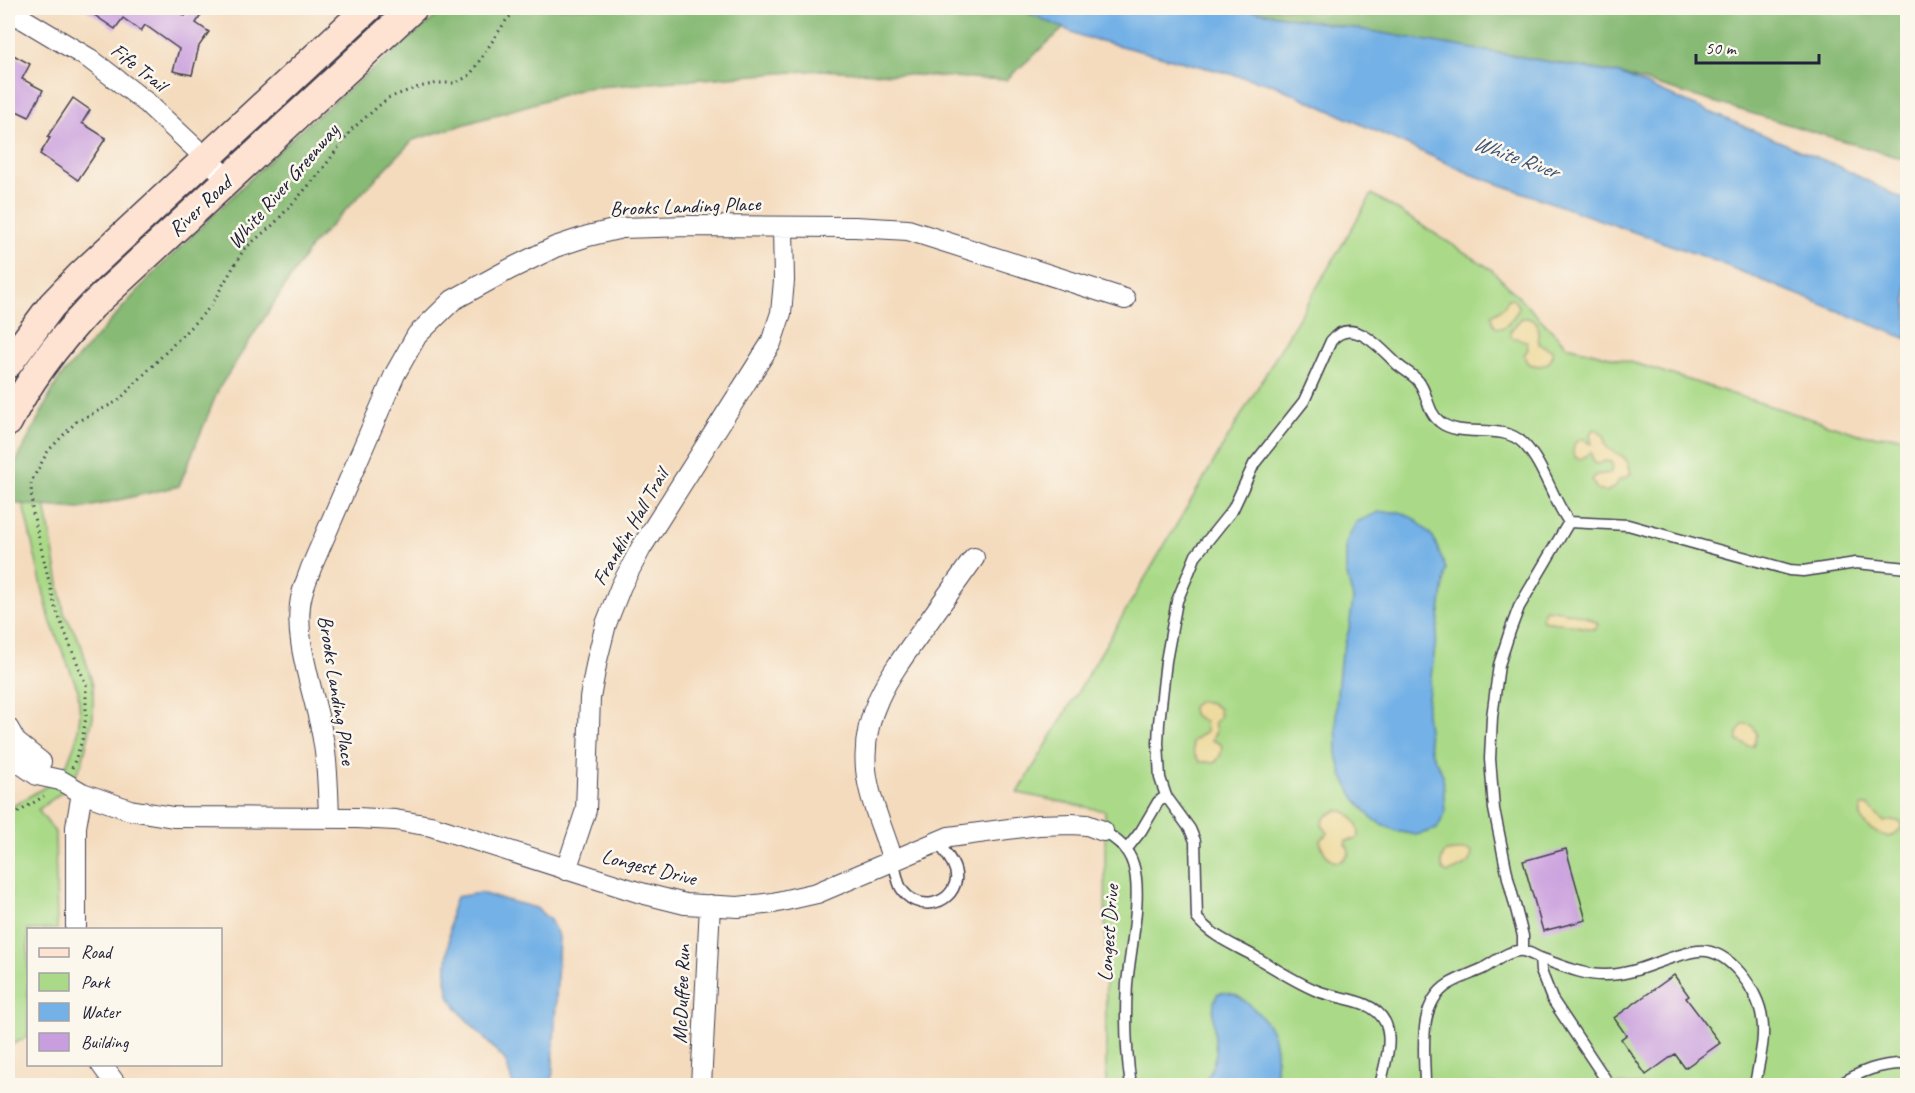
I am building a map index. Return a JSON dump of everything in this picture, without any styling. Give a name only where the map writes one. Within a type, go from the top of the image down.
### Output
[{"type":"main road","name":"River Road","points":[[8,364],[52,305],[81,275],[368,8]]},
{"type":"main road","name":"River Road","points":[[10,412],[65,334],[92,306],[413,8]]},
{"type":"street","name":"Fife Trail","points":[[8,9],[90,59],[147,103],[228,179]]},
{"type":"street","name":"Brooks Landing Place","points":[[329,818],[323,738],[300,638],[302,595],[311,568],[395,374],[417,335],[453,300],[546,251],[588,236],[621,228],[689,226],[855,227],[908,230],[1125,299]]},
{"type":"street","name":"Franklin Hall Trail","points":[[566,870],[586,810],[590,698],[606,624],[621,586],[641,548],[771,343],[781,313],[784,281],[783,227]]},
{"type":"street","points":[[893,861],[872,800],[866,770],[865,742],[872,713],[883,687],[974,558]]},
{"type":"street","name":"Longest Drive","points":[[8,728],[16,742],[58,775],[60,780]]},
{"type":"street","name":"Longest Drive","points":[[8,754],[38,775],[60,780],[82,793],[130,810],[173,818],[395,820],[431,826],[566,870],[685,904],[738,907],[772,903],[818,893],[949,837],[1038,825],[1087,825],[1103,831]]},
{"type":"street","points":[[76,928],[76,827],[82,793]]},
{"type":"street","name":"McDuffee Run","points":[[701,1086],[710,905]]},
{"type":"street","points":[[102,1066],[117,1086]]},
{"type":"lane","points":[[1380,1086],[1389,1040],[1384,1021],[1373,1008],[1316,990],[1288,976],[1209,931],[1197,918],[1195,841],[1190,829],[1166,796],[1160,778],[1158,743],[1172,625],[1182,584],[1196,555],[1233,509],[1254,464],[1304,401],[1331,340],[1336,334],[1347,332],[1355,332],[1371,338],[1417,379],[1424,391],[1429,408],[1439,422],[1452,428],[1497,432],[1520,440],[1535,460],[1569,522]]},
{"type":"lane","points":[[1569,522],[1637,527],[1790,570],[1803,571],[1856,563],[1908,568]]},
{"type":"lane","points":[[1523,951],[1520,916],[1508,878],[1494,809],[1491,771],[1492,717],[1499,664],[1510,631],[1520,607],[1569,522]]},
{"type":"lane","points":[[1126,850],[1141,831],[1158,802],[1166,796]]},
{"type":"lane","name":"Longest Drive","points":[[1103,831],[1126,850],[1134,865],[1137,880],[1127,985],[1127,1044],[1131,1086]]},
{"type":"lane","points":[[893,861],[901,888],[910,898],[919,903],[934,904],[950,893],[956,880],[954,867],[938,842]]},
{"type":"lane","points":[[1425,1086],[1427,1014],[1431,1004],[1448,984],[1510,953],[1523,951],[1579,971],[1606,975],[1631,972],[1700,951],[1715,952],[1730,962],[1748,985],[1763,1018],[1761,1051],[1755,1086]]},
{"type":"lane","points":[[1540,958],[1541,971],[1552,999],[1610,1086]]},
{"type":"lane","points":[[1838,1086],[1859,1073],[1879,1066],[1908,1065]]},
{"type":"path","name":"White River Greenway","points":[[8,819],[52,790],[68,772],[75,761],[82,741],[86,717],[86,685],[55,607],[32,509],[30,482],[48,451],[76,422],[118,401],[210,307],[244,249],[274,224],[319,174],[352,129],[388,98],[418,87],[456,82],[470,75],[507,19],[520,8]]},
{"type":"green space","points":[[446,8],[1017,8],[1064,28],[1006,80],[820,70],[585,88],[413,140],[311,246],[219,388],[179,486],[80,509],[8,503],[8,478],[58,380],[150,277],[299,131]]},
{"type":"green space","points":[[1236,8],[1896,8],[1907,13],[1907,160],[1620,74]]},
{"type":"green space","points":[[1372,194],[1491,269],[1567,346],[1641,365],[1862,435],[1907,437],[1907,1085],[1106,1085],[1105,811],[1018,793]]},
{"type":"green space","points":[[21,477],[42,487],[64,613],[81,644],[93,686],[93,717],[82,763],[73,784],[38,810],[55,832],[57,928],[27,928],[27,1037],[8,1046],[8,809],[50,784],[67,764],[77,738],[80,715],[78,690],[50,620],[24,509]]},
{"type":"sand","points":[[1512,298],[1519,307],[1509,323],[1500,328],[1496,327],[1492,315],[1504,307],[1508,299]]},
{"type":"sand","points":[[1522,318],[1537,322],[1539,344],[1552,350],[1551,360],[1545,365],[1527,363],[1524,355],[1528,349],[1527,341],[1511,337],[1510,331]]},
{"type":"sand","points":[[1596,429],[1605,437],[1608,448],[1625,459],[1631,473],[1606,492],[1597,490],[1592,480],[1596,475],[1610,473],[1613,467],[1611,462],[1596,464],[1593,462],[1591,452],[1581,459],[1576,458],[1573,453],[1574,444],[1580,440],[1585,439],[1592,444],[1590,434]]},
{"type":"sand","points":[[1546,609],[1581,616],[1598,624],[1595,629],[1547,622],[1542,616]]},
{"type":"sand","points":[[1199,701],[1211,703],[1219,709],[1219,717],[1214,723],[1216,731],[1212,740],[1221,744],[1222,749],[1215,762],[1200,762],[1194,754],[1192,742],[1206,731],[1205,722],[1193,714],[1192,707]]},
{"type":"sand","points":[[1744,724],[1755,729],[1757,734],[1753,746],[1738,741],[1738,731]]},
{"type":"sand","points":[[1862,806],[1868,806],[1884,822],[1892,820],[1901,822],[1901,829],[1889,837],[1872,830],[1864,823],[1861,813]]},
{"type":"sand","points":[[1338,810],[1353,818],[1359,835],[1357,839],[1346,841],[1345,845],[1348,847],[1349,854],[1339,862],[1327,856],[1320,840],[1328,833],[1322,825],[1324,819]]},
{"type":"sand","points":[[1467,850],[1472,852],[1467,863],[1448,873],[1444,871],[1441,861],[1446,852]]},
{"type":"water","name":"White River","points":[[1017,8],[1236,8],[1620,74],[1840,167],[1907,201],[1907,339],[1710,259],[1473,175],[1274,85],[1081,36]]},
{"type":"water","points":[[1379,512],[1400,512],[1415,519],[1433,537],[1446,569],[1426,712],[1430,749],[1443,775],[1445,813],[1437,829],[1416,835],[1396,831],[1372,819],[1354,797],[1342,775],[1337,754],[1336,705],[1340,662],[1349,629],[1353,599],[1346,571],[1346,543],[1356,522]]},
{"type":"water","points":[[480,893],[536,908],[550,920],[559,937],[552,1085],[513,1085],[505,1060],[464,1017],[450,998],[446,980],[451,912],[456,897]]},
{"type":"water","points":[[1218,993],[1241,998],[1268,1025],[1276,1050],[1274,1085],[1203,1085],[1211,1071],[1216,1054],[1213,1015],[1214,1002]]},
{"type":"building","points":[[84,8],[173,8],[185,16],[192,8],[196,8],[203,12],[196,23],[209,32],[199,46],[192,75],[173,71],[179,49],[145,25],[141,31],[123,18],[115,29]]},
{"type":"building","points":[[8,52],[30,64],[22,79],[43,90],[29,117],[8,107]]},
{"type":"building","points":[[73,98],[90,110],[82,123],[106,138],[78,180],[40,154],[50,138],[47,137]]},
{"type":"building","points":[[1566,849],[1586,920],[1543,931],[1523,861]]},
{"type":"building","points":[[1674,975],[1689,996],[1686,998],[1720,1043],[1685,1068],[1675,1054],[1646,1075],[1621,1039],[1626,1035],[1614,1018]]}]
